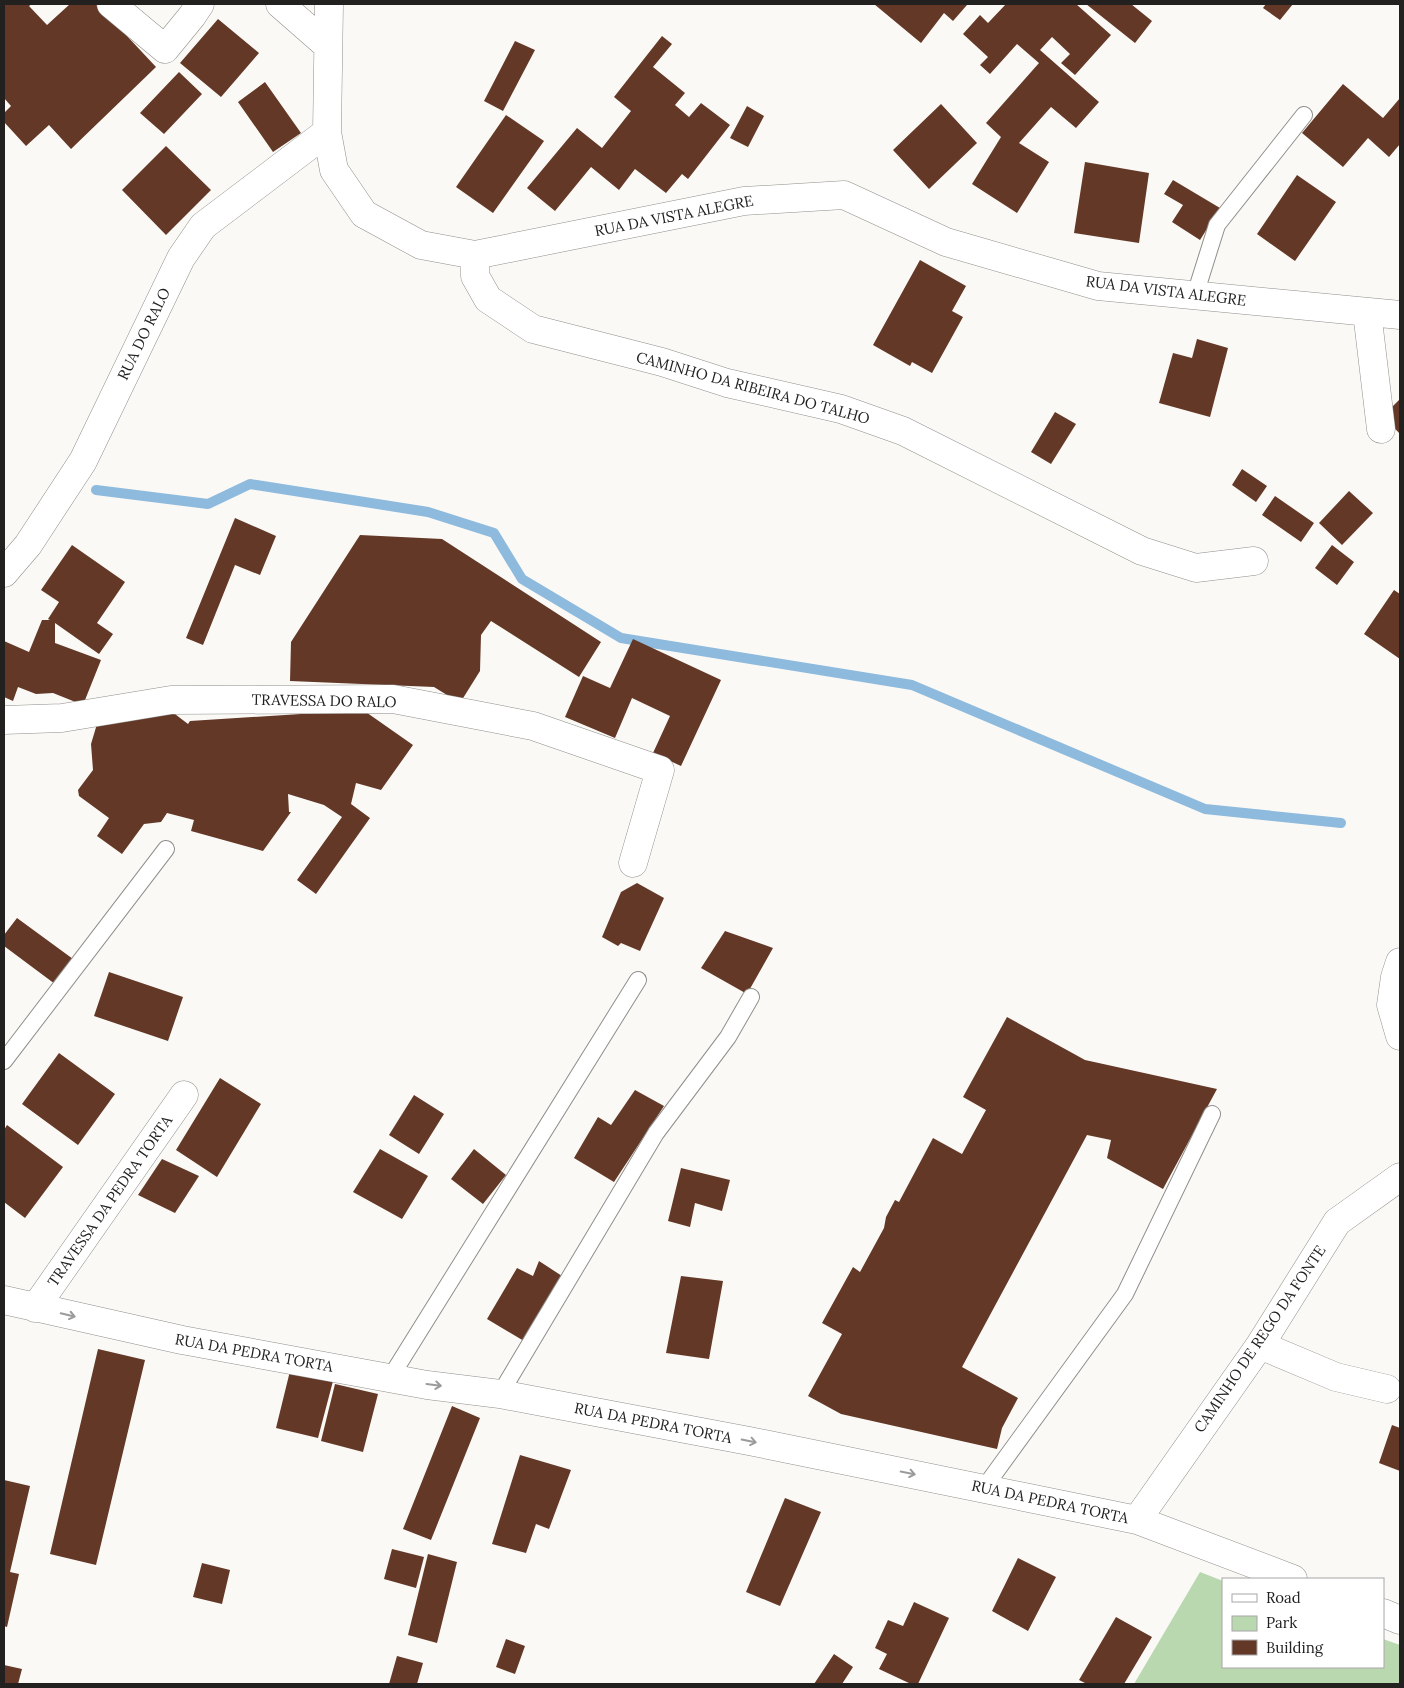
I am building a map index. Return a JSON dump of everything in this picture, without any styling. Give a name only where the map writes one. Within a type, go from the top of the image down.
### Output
[{"type":"street","points":[[111,4],[165,49],[200,4]]},
{"type":"street","points":[[280,4],[328,46]]},
{"type":"street","name":"RUA DA VISTA ALEGRE","points":[[329,4],[327,132],[334,170],[364,214],[421,245],[475,256],[744,201],[844,195],[946,242],[1098,286],[1400,315]]},
{"type":"street","name":"RUA DO RALO","points":[[4,573],[28,545],[83,462],[181,258],[203,226],[327,132]]},
{"type":"street","name":"CAMINHO DA RIBEIRA DO TALHO","points":[[475,256],[475,276],[488,299],[533,328],[662,362],[727,383],[841,409],[894,428],[1142,552],[1196,568],[1254,561]]},
{"type":"street","points":[[1367,312],[1381,429]]},
{"type":"street","name":"TRAVESSA DO RALO","points":[[4,720],[62,718],[171,700],[393,699],[533,726],[660,770],[633,863]]},
{"type":"street","points":[[1400,962],[1395,977],[1391,1005],[1400,1036]]},
{"type":"street","name":"TRAVESSA DA PEDRA TORTA","points":[[35,1308],[184,1095]]},
{"type":"street","name":"CAMINHO DE REGO DA FONTE","points":[[1137,1520],[1260,1345],[1337,1222],[1400,1177]]},
{"type":"street","name":"RUA DA PEDRA TORTA","points":[[4,1300],[182,1340],[427,1385],[500,1394],[984,1488],[1137,1520],[1290,1578]]},
{"type":"street","points":[[1260,1345],[1336,1377],[1387,1389]]},
{"type":"street","points":[[1384,1613],[1400,1620]]},
{"type":"lane","points":[[1195,295],[1217,225],[1304,115]]},
{"type":"lane","points":[[4,1061],[166,849]]},
{"type":"lane","points":[[390,1378],[638,980]]},
{"type":"lane","points":[[500,1394],[656,1133],[728,1037],[751,997]]},
{"type":"lane","points":[[984,1488],[1125,1294],[1212,1114]]},
{"type":"green space","points":[[1200,1572],[1222,1581],[1222,1668],[1384,1668],[1384,1639],[1400,1645],[1400,1684],[1134,1684]]},
{"type":"building","points":[[4,4],[32,4],[29,6],[47,25],[70,4],[97,4],[156,67],[71,149],[49,125],[26,146],[4,122],[4,113],[11,106],[4,98]]},
{"type":"building","points":[[874,4],[967,5],[953,21],[944,13],[921,43]]},
{"type":"building","points":[[1006,4],[1076,4],[1111,35],[1075,75],[1061,63],[1070,54],[1052,37],[1040,50],[1099,102],[1076,128],[1051,107],[1019,143],[1049,162],[1017,213],[972,184],[1001,137],[986,123],[1039,63],[1017,44],[990,74],[980,65],[988,57],[963,34],[980,15],[988,23]]},
{"type":"building","points":[[1086,4],[1131,4],[1152,21],[1135,43]]},
{"type":"building","points":[[1266,4],[1293,4],[1280,20],[1263,8]]},
{"type":"building","points":[[218,19],[259,53],[221,97],[180,63]]},
{"type":"building","points":[[662,36],[672,44],[653,67],[685,93],[675,105],[689,117],[701,103],[730,125],[688,179],[682,174],[666,193],[635,169],[619,190],[591,167],[555,211],[527,188],[577,128],[602,148],[631,111],[614,97]]},
{"type":"building","points":[[515,41],[535,50],[503,111],[484,101]]},
{"type":"building","points":[[179,72],[202,94],[164,134],[140,113]]},
{"type":"building","points":[[265,82],[301,133],[273,152],[238,102]]},
{"type":"building","points":[[1343,84],[1383,118],[1400,98],[1400,144],[1389,157],[1368,138],[1343,167],[1302,133]]},
{"type":"building","points":[[941,104],[977,143],[929,189],[893,150]]},
{"type":"building","points":[[747,106],[764,116],[748,147],[730,138]]},
{"type":"building","points":[[506,115],[544,141],[493,213],[456,187]]},
{"type":"building","points":[[166,146],[211,190],[166,235],[122,190]]},
{"type":"building","points":[[1085,162],[1149,173],[1139,243],[1074,233]]},
{"type":"building","points":[[1297,175],[1336,202],[1295,261],[1257,234]]},
{"type":"building","points":[[1173,180],[1220,208],[1200,240],[1172,222],[1183,205],[1164,194]]},
{"type":"building","points":[[920,260],[966,286],[952,311],[963,317],[932,373],[912,362],[910,366],[873,345]]},
{"type":"building","points":[[1197,339],[1228,348],[1210,417],[1159,403],[1173,353],[1192,358]]},
{"type":"building","points":[[1400,399],[1400,434],[1383,416]]},
{"type":"building","points":[[1055,412],[1076,424],[1051,464],[1031,452]]},
{"type":"building","points":[[1242,469],[1267,486],[1256,502],[1232,485]]},
{"type":"building","points":[[1349,491],[1373,513],[1342,545],[1319,523]]},
{"type":"building","points":[[1275,496],[1314,523],[1301,542],[1262,515]]},
{"type":"building","points":[[235,518],[276,536],[260,575],[235,565],[203,645],[186,638]]},
{"type":"building","points":[[360,535],[442,539],[601,642],[579,677],[491,621],[481,635],[480,671],[460,703],[434,687],[290,681],[291,642]]},
{"type":"building","points":[[72,545],[125,582],[97,623],[113,634],[99,654],[55,623],[55,643],[101,660],[83,705],[53,693],[36,694],[18,687],[13,701],[4,697],[4,641],[29,652],[42,620],[50,620],[48,619],[59,602],[41,590]]},
{"type":"building","points":[[1332,545],[1354,562],[1337,585],[1315,568]]},
{"type":"building","points":[[1394,590],[1400,594],[1400,659],[1364,634]]},
{"type":"building","points":[[633,639],[721,680],[681,766],[653,753],[670,716],[632,698],[615,738],[565,717],[583,676],[610,688]]},
{"type":"building","points":[[363,710],[413,745],[381,790],[356,783],[351,804],[370,818],[316,894],[297,880],[342,817],[324,805],[288,794],[289,812],[291,812],[263,851],[191,831],[194,820],[167,813],[161,822],[144,824],[122,854],[97,836],[109,818],[79,796],[78,790],[93,770],[91,744],[97,724],[130,721],[136,714],[171,711],[188,724],[190,721]]},
{"type":"building","points":[[637,883],[664,898],[640,951],[621,943],[618,946],[602,937],[621,892]]},
{"type":"building","points":[[17,918],[73,959],[55,984],[4,946],[4,935]]},
{"type":"building","points":[[725,931],[773,948],[747,994],[701,968]]},
{"type":"building","points":[[109,972],[183,997],[168,1041],[94,1016]]},
{"type":"building","points":[[1007,1017],[1085,1060],[1217,1089],[1163,1189],[1107,1158],[1111,1140],[1087,1135],[962,1367],[1018,1398],[1002,1428],[997,1449],[841,1414],[808,1396],[842,1334],[822,1323],[853,1267],[860,1272],[884,1228],[886,1217],[895,1200],[899,1202],[933,1138],[962,1154],[986,1110],[963,1097]]},
{"type":"building","points":[[59,1053],[115,1094],[78,1145],[22,1104]]},
{"type":"building","points":[[220,1078],[261,1104],[217,1177],[176,1150]]},
{"type":"building","points":[[635,1090],[664,1106],[614,1182],[574,1158],[598,1117],[611,1125]]},
{"type":"building","points":[[414,1095],[444,1114],[419,1154],[389,1135]]},
{"type":"building","points":[[7,1125],[63,1167],[25,1218],[4,1202],[4,1130]]},
{"type":"building","points":[[380,1149],[428,1176],[402,1219],[353,1192]]},
{"type":"building","points":[[474,1149],[506,1175],[483,1204],[451,1179]]},
{"type":"building","points":[[162,1159],[199,1176],[175,1213],[138,1195]]},
{"type":"building","points":[[681,1168],[730,1180],[722,1211],[695,1203],[690,1227],[668,1221]]},
{"type":"building","points":[[539,1261],[562,1276],[524,1341],[487,1319],[517,1268],[533,1276]]},
{"type":"building","points":[[681,1276],[723,1281],[709,1359],[666,1353]]},
{"type":"building","points":[[98,1349],[145,1360],[96,1565],[50,1554]]},
{"type":"building","points":[[290,1371],[333,1381],[318,1438],[276,1428]]},
{"type":"building","points":[[335,1384],[378,1394],[363,1452],[321,1441]]},
{"type":"building","points":[[452,1406],[480,1418],[431,1540],[403,1529]]},
{"type":"building","points":[[1392,1425],[1400,1428],[1400,1471],[1379,1463]]},
{"type":"building","points":[[520,1455],[571,1470],[549,1529],[536,1524],[526,1553],[492,1544]]},
{"type":"building","points":[[4,1480],[30,1486],[10,1572],[19,1574],[7,1627],[4,1626]]},
{"type":"building","points":[[785,1498],[821,1512],[780,1606],[746,1592]]},
{"type":"building","points":[[392,1549],[424,1557],[416,1588],[384,1579]]},
{"type":"building","points":[[428,1554],[457,1562],[437,1643],[408,1635]]},
{"type":"building","points":[[1018,1558],[1056,1577],[1028,1631],[992,1611]]},
{"type":"building","points":[[202,1563],[230,1570],[222,1604],[193,1597]]},
{"type":"building","points":[[914,1602],[949,1618],[918,1684],[911,1684],[879,1669],[887,1654],[875,1648],[888,1620],[903,1626]]},
{"type":"building","points":[[1116,1617],[1152,1637],[1124,1684],[1087,1684],[1079,1680]]},
{"type":"building","points":[[506,1639],[525,1646],[515,1674],[496,1667]]},
{"type":"building","points":[[834,1654],[853,1667],[842,1684],[814,1684]]},
{"type":"building","points":[[397,1656],[423,1663],[417,1684],[389,1684]]},
{"type":"building","points":[[4,1665],[22,1669],[18,1684],[4,1684]]},
{"type":"waterway","points":[[96,490],[208,504],[250,484],[428,512],[494,533],[522,579],[621,638],[912,685],[1205,809],[1341,823]]}]
